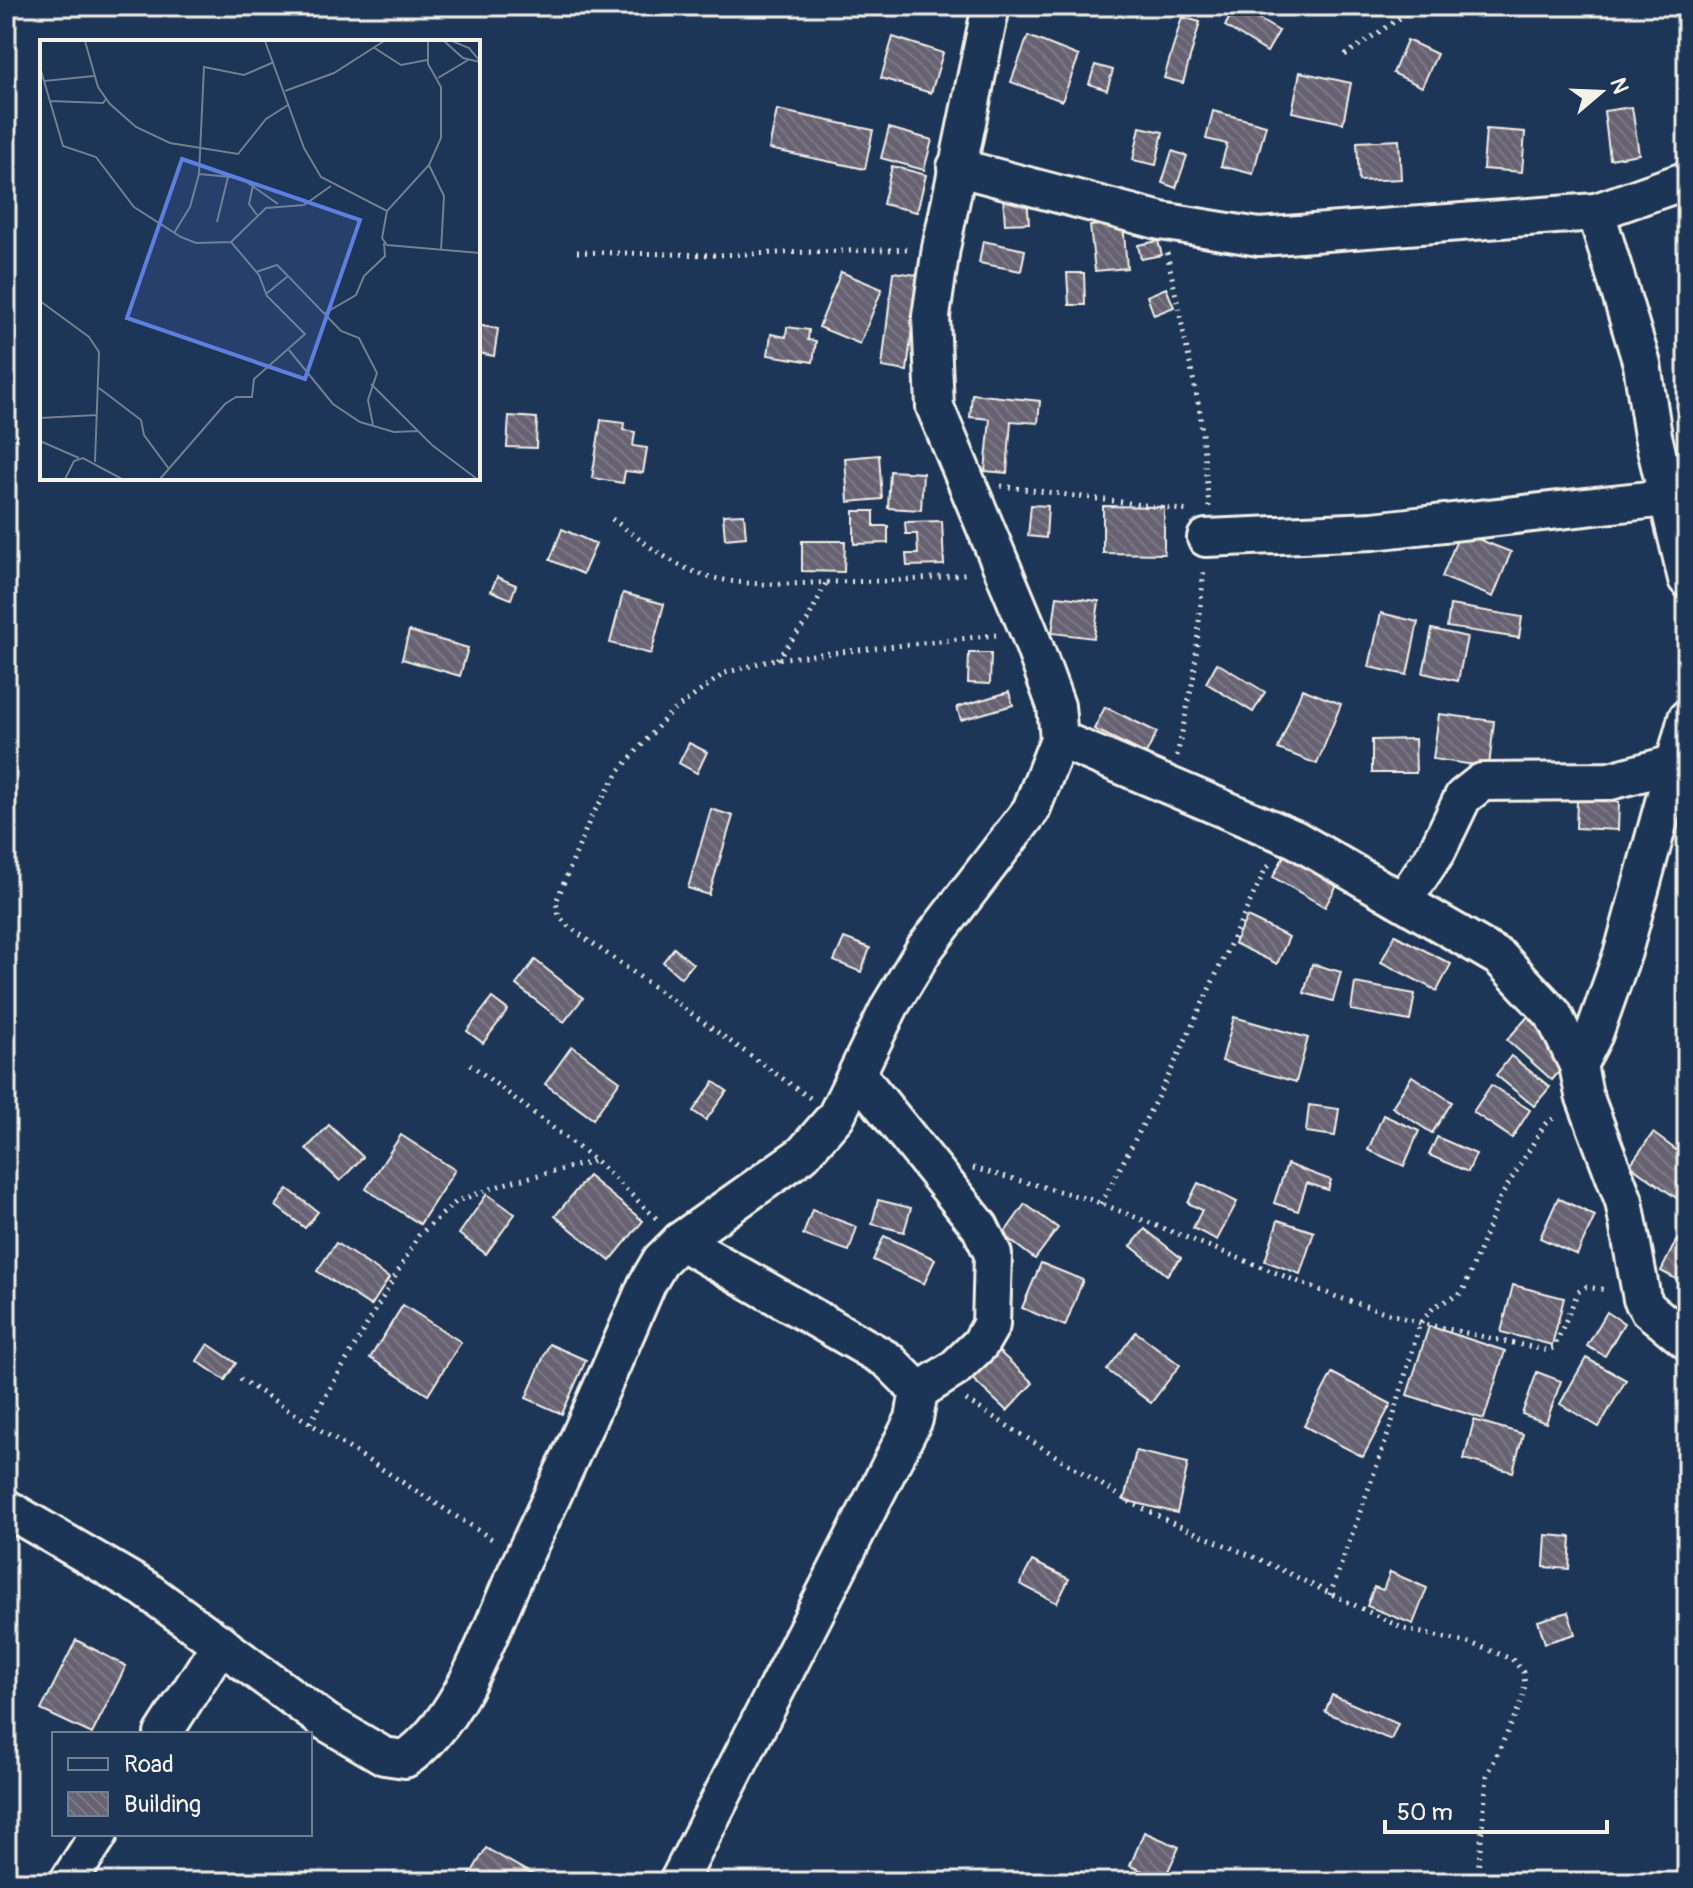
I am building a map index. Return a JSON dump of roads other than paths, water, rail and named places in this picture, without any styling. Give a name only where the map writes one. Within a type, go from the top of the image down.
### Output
[{"type":"street","points":[[6,1508],[145,1589],[326,1722],[384,1756],[405,1759],[423,1748],[458,1699],[578,1445],[647,1284],[661,1260],[680,1241],[803,1154],[836,1116],[890,1006],[925,948],[1031,810],[1059,739],[1056,706],[1029,632],[935,407],[931,316],[956,167],[991,6]]},
{"type":"street","points":[[956,167],[1161,221],[1259,237],[1596,212],[1687,180]]},
{"type":"street","points":[[1596,212],[1642,364],[1666,498],[1687,579]]},
{"type":"street","points":[[1206,538],[1373,531],[1666,498]]},
{"type":"street","points":[[1581,1080],[1623,952],[1687,718]]},
{"type":"street","points":[[1059,739],[1295,839],[1500,958],[1553,1014],[1581,1080],[1624,1201],[1642,1299],[1648,1309],[1687,1341]]},
{"type":"street","points":[[1403,901],[1437,851],[1469,788],[1482,782],[1610,781],[1677,763]]},
{"type":"street","points":[[692,1876],[914,1419],[927,1386],[954,1369],[980,1344],[991,1325],[995,1276],[993,1254],[980,1227],[926,1155],[858,1075]]},
{"type":"street","points":[[680,1241],[888,1360],[927,1386]]},
{"type":"street","points":[[164,1732],[221,1643]]},
{"type":"street","points":[[68,1882],[98,1836]]}]
